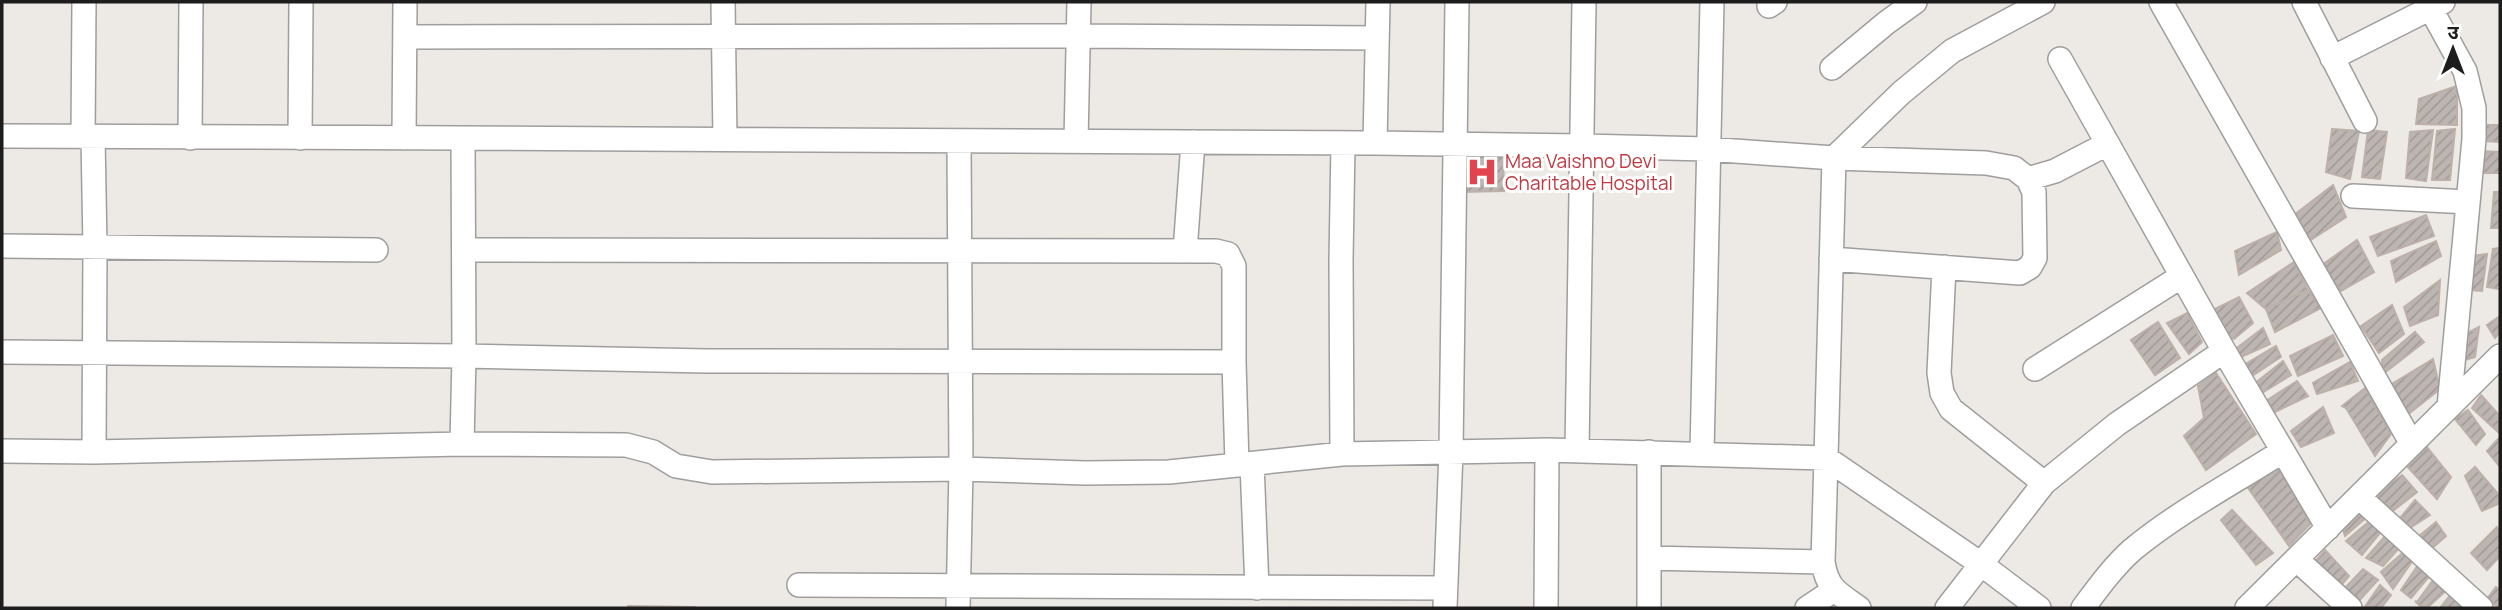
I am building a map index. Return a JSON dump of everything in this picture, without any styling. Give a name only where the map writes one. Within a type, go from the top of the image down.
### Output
[{"type":"street","points":[[84,2],[95,248],[94,452]]},
{"type":"street","points":[[190,138],[191,2]]},
{"type":"street","points":[[300,138],[301,2]]},
{"type":"street","points":[[404,138],[405,2]]},
{"type":"street","points":[[723,2],[724,139]]},
{"type":"street","points":[[1076,141],[1079,2]]},
{"type":"street","points":[[1375,143],[1378,2]]},
{"type":"street","points":[[799,585],[958,597],[1257,589],[1445,598],[1451,451],[1457,2]]},
{"type":"street","points":[[1577,450],[1584,2]]},
{"type":"street","points":[[1702,453],[1712,2]]},
{"type":"street","points":[[1832,68],[1915,2]]},
{"type":"street","points":[[1859,608],[1833,590],[1825,578],[1823,562],[1833,158],[1900,93],[1952,51],[2043,2]]},
{"type":"street","points":[[2161,2],[2413,444]]},
{"type":"street","points":[[2304,2],[2365,121]]},
{"type":"street","points":[[2332,58],[2433,4],[2465,71],[2474,108],[2474,139],[2449,407]]},
{"type":"street","points":[[405,37],[1377,38]]},
{"type":"street","points":[[2060,59],[2224,351],[2328,528]]},
{"type":"street","points":[[2,136],[1375,143],[1707,149],[1833,158],[1986,163],[2014,168],[2028,178],[2034,192],[2035,258],[2030,267],[2020,273],[1831,258]]},
{"type":"street","points":[[462,444],[463,138]]},
{"type":"street","points":[[958,597],[961,469],[960,142]]},
{"type":"street","points":[[1185,251],[1193,142]]},
{"type":"street","points":[[1342,454],[1340,260],[1343,144]]},
{"type":"street","points":[[2028,178],[2055,171],[2108,144]]},
{"type":"street","points":[[2353,196],[2469,202]]},
{"type":"street","points":[[2,246],[376,250]]},
{"type":"street","points":[[464,250],[1216,251],[1228,254],[1234,266],[1234,362],[1257,589]]},
{"type":"street","points":[[1944,267],[1939,373],[1942,393],[1951,410],[2044,483]]},
{"type":"street","points":[[2035,369],[2182,276]]},
{"type":"street","points":[[1947,608],[2044,483],[2117,424],[2224,351]]},
{"type":"street","points":[[2,352],[707,361],[1234,362]]},
{"type":"street","points":[[2246,608],[2500,356]]},
{"type":"street","points":[[2,451],[94,452],[462,444],[626,445],[653,452],[677,466],[712,472],[961,469],[1085,473],[1170,472],[1342,454],[1451,451],[1577,450],[1826,458],[1981,564],[2039,608]]},
{"type":"street","points":[[1546,608],[1547,450]]},
{"type":"street","points":[[2083,608],[2108,574],[2131,551],[2159,530],[2283,451]]},
{"type":"street","points":[[1649,452],[1649,608]]},
{"type":"street","points":[[2359,497],[2480,608]]},
{"type":"street","points":[[1649,558],[1823,562]]},
{"type":"street","points":[[2296,559],[2350,608]]},
{"type":"street","points":[[1807,608],[1833,590]]},
{"type":"building","points":[[2457,86],[2457,125],[2416,124],[2419,99]]},
{"type":"building","points":[[2486,125],[2500,125],[2500,142],[2483,141]]},
{"type":"building","points":[[2332,129],[2359,131],[2350,179],[2326,172]]},
{"type":"building","points":[[2455,129],[2450,180],[2432,180],[2437,131]]},
{"type":"building","points":[[2368,130],[2387,132],[2380,179],[2362,177]]},
{"type":"building","points":[[2433,130],[2426,181],[2406,178],[2410,132]]},
{"type":"building","points":[[2481,151],[2500,152],[2500,173],[2478,173]]},
{"type":"building","points":[[1503,153],[1504,191],[1459,192],[1458,154]]},
{"type":"building","points":[[2333,185],[2346,217],[2309,241],[2294,215]]},
{"type":"building","points":[[2494,192],[2500,192],[2500,228],[2491,228]]},
{"type":"building","points":[[2426,215],[2434,236],[2378,256],[2370,237]]},
{"type":"building","points":[[2277,232],[2281,250],[2239,275],[2235,251]]},
{"type":"building","points":[[2357,240],[2374,272],[2341,291],[2322,265]]},
{"type":"building","points":[[2436,241],[2441,256],[2396,282],[2391,261]]},
{"type":"building","points":[[2500,248],[2500,289],[2487,287],[2493,249]]},
{"type":"building","points":[[2487,254],[2482,291],[2469,290],[2473,256]]},
{"type":"building","points":[[2294,262],[2308,290],[2266,309],[2247,293]]},
{"type":"building","points":[[2440,280],[2438,315],[2410,326],[2404,307]]},
{"type":"building","points":[[2308,290],[2321,308],[2275,332],[2266,309]]},
{"type":"building","points":[[2239,297],[2253,323],[2234,339],[2229,338],[2211,311]]},
{"type":"building","points":[[2392,305],[2404,334],[2379,353],[2361,326]]},
{"type":"building","points":[[2187,313],[2202,342],[2189,354],[2167,323]]},
{"type":"building","points":[[2500,316],[2500,332],[2495,338],[2487,325]]},
{"type":"building","points":[[2158,322],[2180,358],[2155,375],[2131,340]]},
{"type":"building","points":[[2479,327],[2475,357],[2462,361],[2459,337]]},
{"type":"building","points":[[2263,328],[2270,344],[2241,357],[2234,350]]},
{"type":"building","points":[[2415,332],[2424,342],[2383,374],[2382,360]]},
{"type":"building","points":[[2333,335],[2343,356],[2298,376],[2290,356]]},
{"type":"building","points":[[2276,346],[2281,357],[2249,378],[2244,365]]},
{"type":"building","points":[[2433,359],[2440,389],[2406,416],[2392,384]]},
{"type":"building","points":[[2283,361],[2291,375],[2260,394],[2254,384]]},
{"type":"building","points":[[2350,362],[2358,381],[2317,394],[2313,383]]},
{"type":"building","points":[[2216,373],[2256,434],[2206,470],[2184,436],[2204,418],[2198,386]]},
{"type":"building","points":[[2297,381],[2308,396],[2275,412],[2266,401]]},
{"type":"building","points":[[2365,388],[2391,434],[2375,456],[2346,408],[2342,406]]},
{"type":"building","points":[[2481,395],[2500,416],[2498,432],[2472,408]]},
{"type":"building","points":[[2323,407],[2334,433],[2301,447],[2291,431]]},
{"type":"building","points":[[2468,410],[2485,434],[2476,445],[2455,419]]},
{"type":"building","points":[[2498,439],[2500,443],[2500,467],[2487,451]]},
{"type":"building","points":[[2426,446],[2451,477],[2437,499],[2406,465]]},
{"type":"building","points":[[2277,464],[2310,524],[2289,546],[2246,485]]},
{"type":"building","points":[[2475,467],[2500,496],[2500,503],[2482,511],[2465,476]]},
{"type":"building","points":[[2402,475],[2417,492],[2394,510],[2373,495]]},
{"type":"building","points":[[2415,500],[2430,515],[2410,528],[2401,517]]},
{"type":"building","points":[[2358,508],[2367,517],[2345,536],[2341,524]]},
{"type":"building","points":[[2232,510],[2273,553],[2256,565],[2221,520]]},
{"type":"building","points":[[2372,519],[2384,528],[2362,555],[2346,541]]},
{"type":"building","points":[[2436,522],[2446,536],[2431,549],[2419,536]]},
{"type":"building","points":[[2497,527],[2500,531],[2500,556],[2487,570],[2471,553]]},
{"type":"building","points":[[2386,535],[2400,547],[2383,566],[2366,558]]},
{"type":"building","points":[[2325,550],[2349,576],[2338,589],[2314,563]]},
{"type":"building","points":[[2405,551],[2413,560],[2393,589],[2381,572]]},
{"type":"building","points":[[2418,565],[2432,573],[2411,598],[2401,590]]},
{"type":"building","points":[[2363,569],[2378,580],[2357,603],[2344,589]]},
{"type":"building","points":[[2433,580],[2448,589],[2427,608],[2422,608],[2415,601],[2417,602]]},
{"type":"building","points":[[2380,585],[2391,595],[2381,608],[2364,608]]},
{"type":"building","points":[[2496,587],[2500,590],[2500,608],[2487,599]]},
{"type":"building","points":[[2452,593],[2465,603],[2461,608],[2440,608]]},
{"type":"building","points":[[695,607],[695,608],[628,608]]},
{"type":"place","name":"Maa Vaishno Devi Charitable Hospital","points":[[1482,172]]}]
